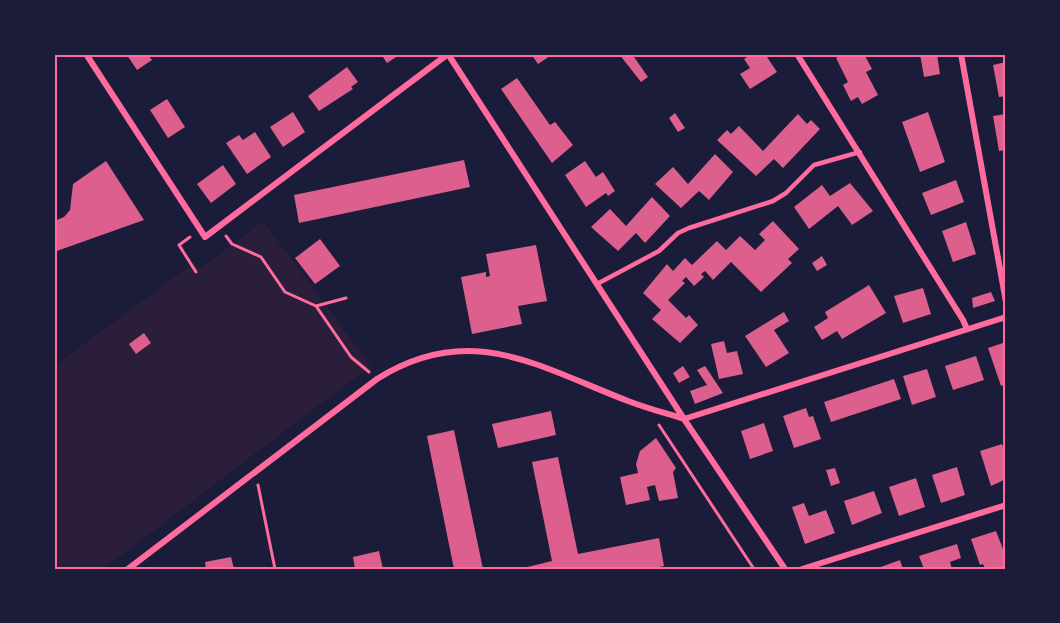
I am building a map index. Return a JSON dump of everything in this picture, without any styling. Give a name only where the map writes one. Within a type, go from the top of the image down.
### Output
[{"type":"street","points":[[86,54],[205,237],[448,54],[684,419],[785,569]]},
{"type":"street","points":[[797,54],[860,152],[966,329]]},
{"type":"street","points":[[961,54],[1006,302]]},
{"type":"street","points":[[128,569],[377,379],[407,362],[449,351],[496,352],[522,357],[646,407],[684,419],[1006,316]]},
{"type":"street","points":[[802,569],[1006,505]]},
{"type":"lane","points":[[597,284],[659,251],[678,233],[773,201],[786,193],[814,165],[860,152]]},
{"type":"path","points":[[219,226],[232,244],[261,257],[285,292],[316,306],[351,357],[377,379]]},
{"type":"path","points":[[196,272],[178,245],[200,230]]},
{"type":"path","points":[[316,306],[346,298]]},
{"type":"path","points":[[646,407],[754,569]]},
{"type":"path","points":[[256,471],[275,569]]},
{"type":"shaded area","points":[[263,221],[371,366],[103,569],[54,569],[54,366],[194,263],[200,269]]},
{"type":"building","points":[[152,54],[149,56],[152,60],[137,70],[127,55]]},
{"type":"building","points":[[381,54],[401,54],[387,63]]},
{"type":"building","points":[[531,54],[553,54],[538,64]]},
{"type":"building","points":[[619,54],[632,54],[648,77],[641,82]]},
{"type":"building","points":[[752,54],[765,54],[777,72],[750,89],[740,74],[750,68],[744,59]]},
{"type":"building","points":[[844,54],[864,54],[872,69],[866,72],[878,95],[862,104],[858,97],[851,101],[843,85],[848,82],[836,58]]},
{"type":"building","points":[[920,54],[937,54],[940,74],[924,77]]},
{"type":"building","points":[[1006,62],[1006,96],[999,97],[993,65]]},
{"type":"building","points":[[347,67],[358,82],[351,87],[353,89],[319,111],[308,96]]},
{"type":"building","points":[[517,78],[550,125],[555,122],[573,145],[552,163],[501,89]]},
{"type":"building","points":[[167,99],[185,127],[168,138],[150,110]]},
{"type":"building","points":[[293,112],[305,132],[283,147],[270,127]]},
{"type":"building","points":[[928,112],[945,162],[920,172],[902,122]]},
{"type":"building","points":[[675,113],[685,128],[678,132],[669,118]]},
{"type":"building","points":[[798,114],[807,124],[811,120],[820,129],[783,168],[774,159],[756,176],[717,140],[727,130],[731,134],[739,126],[763,151]]},
{"type":"building","points":[[1006,114],[1006,150],[999,151],[993,116]]},
{"type":"building","points":[[255,132],[271,157],[247,174],[226,143],[239,135],[243,140]]},
{"type":"building","points":[[715,154],[733,172],[709,200],[699,191],[681,208],[655,184],[673,167],[688,184]]},
{"type":"building","points":[[464,160],[470,187],[299,223],[294,195]]},
{"type":"building","points":[[106,161],[144,220],[54,252],[54,221],[64,217],[70,210],[73,184]]},
{"type":"building","points":[[585,161],[596,177],[603,172],[615,191],[608,196],[606,193],[586,207],[565,175]]},
{"type":"building","points":[[223,165],[236,184],[211,203],[197,184]]},
{"type":"building","points":[[956,180],[964,202],[931,215],[922,193]]},
{"type":"building","points":[[850,183],[873,211],[852,225],[838,206],[809,229],[794,207],[822,185],[830,196]]},
{"type":"building","points":[[652,197],[670,216],[645,243],[636,233],[618,251],[591,227],[610,209],[626,226]]},
{"type":"building","points":[[773,221],[799,249],[788,259],[792,263],[761,292],[731,262],[713,280],[705,271],[701,274],[704,277],[694,286],[686,277],[682,281],[685,283],[668,300],[686,318],[689,315],[698,325],[680,343],[652,319],[661,310],[643,293],[667,264],[673,271],[685,258],[692,265],[717,241],[726,250],[740,236],[755,250],[765,240],[759,234]]},
{"type":"building","points":[[966,222],[976,254],[953,262],[942,231]]},
{"type":"building","points":[[320,239],[340,266],[315,284],[295,258]]},
{"type":"building","points":[[536,245],[547,301],[518,306],[522,324],[472,334],[461,277],[486,272],[486,277],[490,276],[486,254]]},
{"type":"building","points":[[822,256],[827,265],[817,271],[812,263]]},
{"type":"building","points":[[869,285],[886,313],[842,339],[837,331],[822,340],[814,327],[828,318],[825,312]]},
{"type":"building","points":[[923,288],[931,314],[903,323],[894,296]]},
{"type":"building","points":[[991,292],[995,301],[973,308],[972,298]]},
{"type":"building","points":[[784,312],[789,321],[774,330],[789,353],[766,367],[745,336]]},
{"type":"building","points":[[144,333],[151,343],[136,354],[129,344]]},
{"type":"building","points":[[724,341],[727,353],[737,351],[743,374],[719,379],[711,344]]},
{"type":"building","points":[[1006,342],[1006,384],[1001,386],[988,348]]},
{"type":"building","points":[[976,356],[984,380],[953,390],[945,366]]},
{"type":"building","points":[[683,366],[690,377],[679,383],[673,373]]},
{"type":"building","points":[[705,366],[723,393],[695,404],[690,391],[707,385],[697,370]]},
{"type":"building","points":[[927,369],[936,397],[912,405],[903,376]]},
{"type":"building","points":[[894,379],[901,399],[831,422],[824,402]]},
{"type":"building","points":[[806,408],[809,417],[813,416],[821,439],[794,448],[783,416]]},
{"type":"building","points":[[551,411],[556,435],[498,448],[492,424]]},
{"type":"building","points":[[764,423],[773,451],[750,459],[741,431]]},
{"type":"building","points":[[454,430],[483,569],[454,569],[427,436]]},
{"type":"building","points":[[656,438],[676,468],[673,472],[678,498],[659,501],[655,485],[647,487],[650,500],[626,505],[620,477],[638,473],[636,464],[640,451]]},
{"type":"building","points":[[1002,444],[1006,457],[1006,479],[991,486],[980,451]]},
{"type":"building","points":[[558,457],[578,554],[659,538],[664,566],[651,569],[519,569],[552,561],[532,462]]},
{"type":"building","points":[[957,467],[965,495],[941,503],[932,475]]},
{"type":"building","points":[[835,468],[840,483],[831,486],[826,470]]},
{"type":"building","points":[[916,478],[925,507],[899,516],[889,487]]},
{"type":"building","points":[[874,491],[882,513],[852,525],[844,501]]},
{"type":"building","points":[[804,503],[809,516],[826,510],[835,533],[805,544],[792,507]]},
{"type":"building","points":[[996,531],[1006,557],[1006,569],[985,569],[983,564],[980,565],[971,539]]},
{"type":"building","points":[[957,544],[961,558],[950,562],[952,569],[924,569],[919,556]]},
{"type":"building","points":[[379,551],[383,569],[355,569],[353,557]]},
{"type":"building","points":[[231,557],[234,569],[206,569],[205,562]]},
{"type":"building","points":[[900,560],[903,569],[875,569]]}]
